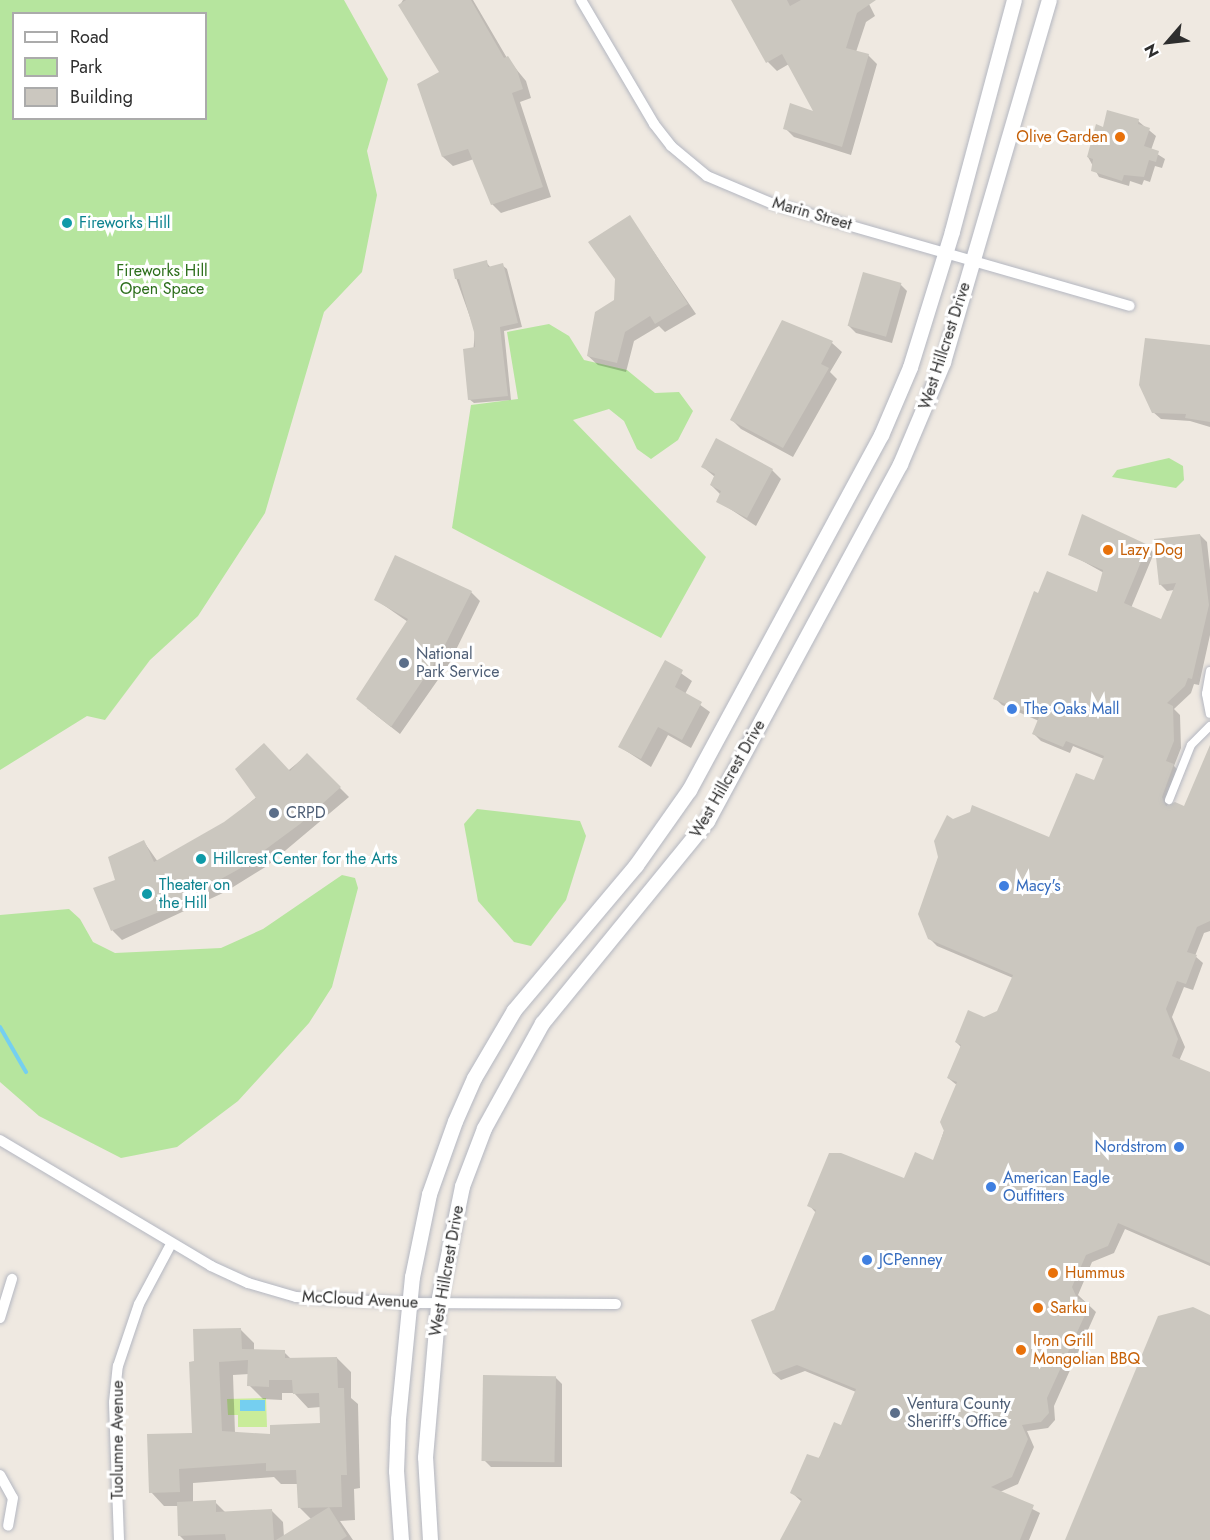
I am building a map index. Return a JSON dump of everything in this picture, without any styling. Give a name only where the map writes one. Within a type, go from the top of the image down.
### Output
[{"type":"main road","name":"West Hillcrest Drive","points":[[401,1540],[396,1471],[409,1303],[429,1194],[474,1078],[514,1010],[636,865],[688,790],[881,435],[910,367],[945,252],[1014,0]]},
{"type":"main road","name":"West Hillcrest Drive","points":[[430,1540],[425,1457],[438,1304],[462,1186],[502,1092],[542,1023],[677,862],[719,801],[918,427],[943,362],[1049,0]]},
{"type":"street","name":"Marin Street","points":[[581,0],[654,124],[671,146],[707,176],[745,195],[1130,306]]},
{"type":"street","points":[[1210,671],[1206,693],[1210,714]]},
{"type":"street","points":[[1170,800],[1191,745],[1210,726]]},
{"type":"street","name":"McCloud Avenue","points":[[0,1140],[171,1244],[248,1283],[296,1297],[438,1304],[616,1304]]},
{"type":"street","name":"Tuolumne Avenue","points":[[119,1540],[114,1402],[118,1366],[139,1304],[171,1244]]},
{"type":"street","points":[[0,1318],[12,1279]]},
{"type":"street","points":[[0,1475],[14,1498],[8,1526]]},
{"type":"green space","name":"Fireworks Hill Open Space","points":[[0,0],[344,0],[388,79],[367,151],[377,195],[362,272],[324,312],[265,513],[198,616],[150,660],[105,720],[87,716],[0,770]]},
{"type":"green space","points":[[549,324],[569,336],[584,360],[627,370],[655,393],[679,392],[693,411],[678,440],[651,459],[637,449],[624,421],[609,409],[573,420],[706,557],[661,638],[452,528],[471,405],[518,399],[507,332]]},
{"type":"green space","points":[[1169,458],[1183,466],[1184,480],[1176,488],[1112,477],[1117,470]]},
{"type":"green space","points":[[477,809],[580,821],[586,836],[566,900],[531,946],[514,942],[478,901],[464,824]]},
{"type":"green space","points":[[342,875],[355,878],[358,888],[332,987],[309,1023],[238,1101],[177,1147],[121,1158],[39,1116],[0,1082],[0,915],[69,909],[80,919],[93,942],[115,953],[221,948],[263,929]]},
{"type":"green space","points":[[266,1398],[267,1427],[238,1427],[238,1415],[228,1415],[227,1399]]},
{"type":"water","points":[[240,1400],[265,1400],[265,1411],[240,1411]]},
{"type":"building","points":[[406,0],[471,0],[504,58],[508,56],[517,70],[523,89],[512,93],[543,187],[491,205],[468,149],[442,157],[417,84],[439,72],[398,5]]},
{"type":"building","points":[[731,0],[787,0],[790,6],[801,0],[876,0],[857,13],[846,48],[869,54],[842,147],[783,129],[790,103],[813,111],[782,54],[766,63]]},
{"type":"building","name":"Olive Garden","points":[[1107,110],[1139,119],[1138,124],[1150,128],[1144,146],[1159,151],[1156,162],[1149,160],[1144,177],[1124,175],[1122,181],[1091,171],[1093,159],[1087,157],[1096,124],[1103,127]]},
{"type":"building","points":[[630,215],[688,304],[655,324],[650,316],[625,332],[617,363],[587,356],[595,312],[614,300],[615,279],[588,242]]},
{"type":"building","points":[[487,260],[488,267],[503,263],[518,323],[500,327],[508,396],[468,400],[463,349],[475,347],[474,332],[459,279],[455,279],[453,269]]},
{"type":"building","points":[[863,272],[901,283],[886,337],[848,326]]},
{"type":"building","points":[[782,320],[833,341],[821,364],[829,368],[783,448],[730,420]]},
{"type":"building","points":[[1145,338],[1210,345],[1210,422],[1185,418],[1186,414],[1152,413],[1139,385]]},
{"type":"building","points":[[716,438],[773,469],[747,518],[716,502],[721,491],[710,485],[715,474],[701,467]]},
{"type":"building","points":[[1082,514],[1148,545],[1124,603],[1161,619],[1176,583],[1159,585],[1154,539],[1200,534],[1209,605],[1192,679],[1188,678],[1185,686],[1167,703],[1173,706],[1174,741],[1166,761],[1174,764],[1162,797],[1166,806],[1175,802],[1184,806],[1210,745],[1210,921],[1197,927],[1187,952],[1197,955],[1186,984],[1177,981],[1166,1009],[1178,1039],[1172,1056],[1210,1072],[1210,1263],[1118,1223],[1108,1246],[1086,1255],[1072,1287],[1077,1298],[1090,1304],[1047,1398],[1049,1413],[1041,1422],[1022,1425],[1028,1439],[1012,1477],[991,1487],[1034,1505],[1020,1540],[780,1540],[802,1499],[790,1493],[807,1454],[819,1458],[834,1422],[841,1425],[856,1389],[797,1365],[773,1374],[751,1320],[774,1310],[816,1210],[807,1206],[829,1153],[841,1153],[904,1178],[915,1152],[933,1160],[944,1131],[940,1122],[957,1082],[947,1078],[961,1045],[955,1042],[968,1010],[984,1017],[997,1011],[1013,975],[928,939],[918,914],[938,857],[934,841],[947,815],[953,819],[970,812],[972,805],[1049,837],[1076,773],[1094,780],[1104,756],[1066,741],[1063,747],[1032,734],[1039,717],[993,699],[1034,591],[1038,593],[1047,571],[1097,592],[1103,570],[1068,555]]},
{"type":"building","points":[[395,555],[472,591],[440,655],[391,727],[356,699],[408,619],[374,600]]},
{"type":"building","points":[[665,660],[683,670],[675,687],[702,702],[682,740],[658,727],[641,759],[618,747]]},
{"type":"building","points":[[264,743],[290,771],[307,753],[341,787],[300,824],[239,869],[167,909],[111,931],[93,888],[115,880],[108,857],[144,840],[154,862],[224,822],[256,798],[235,769]]},
{"type":"building","points":[[1193,1307],[1210,1315],[1210,1540],[1065,1540],[1158,1316]]},
{"type":"building","points":[[241,1328],[242,1349],[285,1350],[285,1358],[337,1357],[338,1388],[344,1388],[347,1475],[341,1475],[342,1507],[298,1508],[296,1470],[266,1471],[266,1463],[179,1469],[180,1492],[149,1493],[147,1434],[192,1433],[189,1362],[194,1361],[193,1329]],"holes":[[[248,1360],[247,1386],[269,1387],[269,1380],[292,1380],[293,1394],[319,1393],[320,1423],[270,1425],[270,1434],[222,1431],[219,1362]]]},
{"type":"building","points":[[483,1375],[556,1376],[554,1462],[481,1461]]},
{"type":"building","points":[[216,1500],[216,1512],[272,1509],[274,1540],[226,1540],[225,1534],[178,1536],[177,1502]]},
{"type":"building","points":[[329,1507],[347,1536],[341,1540],[276,1540]]},
{"type":"waterway","points":[[0,1027],[26,1072]]},
{"type":"place","name":"Olive Garden","points":[[1120,137]]},
{"type":"place","name":"Fireworks Hill","points":[[67,223]]},
{"type":"place","name":"Lazy Dog","points":[[1108,550]]},
{"type":"place","name":"National Park Service","points":[[404,663]]},
{"type":"place","name":"The Oaks Mall","points":[[1012,709]]},
{"type":"place","name":"CRPD","points":[[274,813]]},
{"type":"place","name":"Hillcrest Center for the Arts","points":[[201,859]]},
{"type":"place","name":"Macy's","points":[[1004,886]]},
{"type":"place","name":"Theater on the Hill","points":[[147,894]]},
{"type":"place","name":"Nordstrom","points":[[1179,1147]]},
{"type":"place","name":"American Eagle Outfitters","points":[[991,1187]]},
{"type":"place","name":"JCPenney","points":[[867,1260]]},
{"type":"place","name":"Hummus","points":[[1053,1273]]},
{"type":"place","name":"Sarku","points":[[1038,1308]]},
{"type":"place","name":"Iron Grill Mongolian BBQ","points":[[1021,1350]]},
{"type":"place","name":"Ventura County Sheriff's Office","points":[[895,1413]]}]
